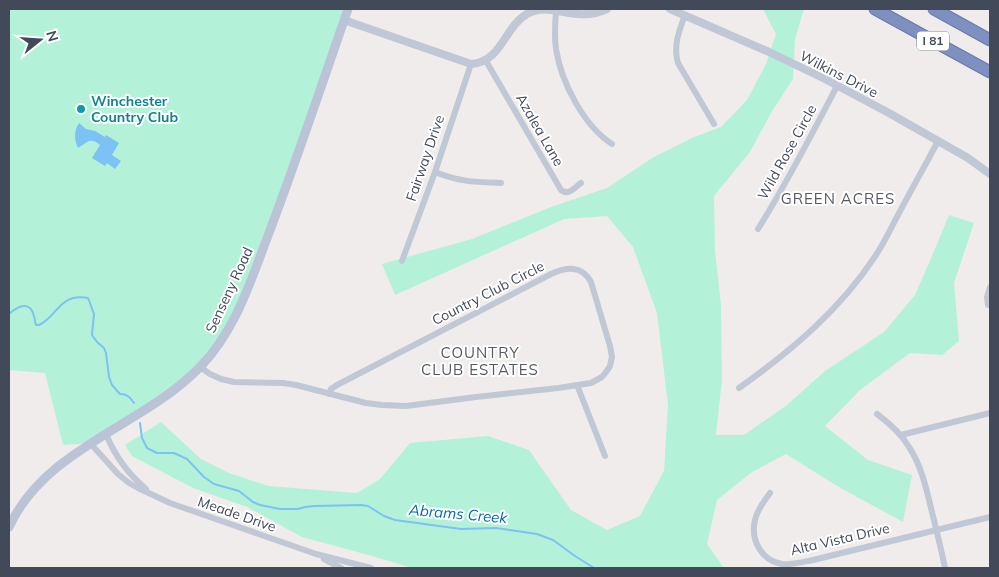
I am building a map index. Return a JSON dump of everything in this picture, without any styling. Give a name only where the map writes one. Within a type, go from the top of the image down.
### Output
[{"type":"highway","name":"I 81","points":[[875,9],[990,72]]},
{"type":"highway","name":"I 81","points":[[934,9],[990,40]]},
{"type":"main road","name":"Senseny Road","points":[[9,524],[33,491],[60,465],[90,443],[167,396],[200,367],[220,343],[246,293],[301,148],[348,9]]},
{"type":"street","points":[[344,20],[471,64],[478,64],[486,61],[494,54],[523,17],[535,11],[549,9],[587,14],[607,9]]},
{"type":"street","name":"Wilkins Drive","points":[[670,9],[777,56],[837,86],[968,158],[990,174]]},
{"type":"street","points":[[556,10],[556,50],[563,76],[584,116],[593,128],[612,144]]},
{"type":"street","points":[[684,15],[676,41],[676,56],[678,63],[714,124]]},
{"type":"street","name":"Azalea Lane","points":[[486,61],[560,190],[566,193],[570,192],[581,183]]},
{"type":"street","name":"Fairway Drive","points":[[402,261],[435,172],[471,64]]},
{"type":"street","name":"Wild Rose Circle","points":[[758,229],[837,86]]},
{"type":"street","points":[[739,388],[780,358],[811,331],[850,291],[877,254],[938,141]]},
{"type":"street","points":[[435,172],[452,179],[501,183]]},
{"type":"street","name":"Country Club Circle","points":[[200,367],[221,379],[234,382],[283,383],[366,403],[397,406],[591,383],[602,377],[610,366],[612,357],[591,282],[580,271],[568,268],[551,274],[337,385],[331,389],[329,394]]},
{"type":"street","points":[[988,305],[987,297],[990,287]]},
{"type":"street","points":[[577,386],[605,456]]},
{"type":"street","points":[[901,436],[990,413]]},
{"type":"street","points":[[877,414],[901,436],[908,445],[920,469],[945,568]]},
{"type":"street","name":"Meade Drive","points":[[106,434],[112,449],[128,472],[150,494]]},
{"type":"street","name":"Meade Drive","points":[[90,443],[118,474],[150,494],[178,506],[316,554],[371,568]]},
{"type":"street","name":"Alta Vista Drive","points":[[770,493],[757,512],[754,536],[761,552],[774,562],[782,564],[813,560],[990,517]]},
{"type":"street","name":"Meade Drive","points":[[316,554],[340,568]]},
{"type":"green space","name":"Winchester Country Club","points":[[9,9],[348,9],[310,122],[228,329],[177,388],[90,443],[63,445],[45,373],[9,370]]},
{"type":"green space","points":[[763,9],[804,9],[795,39],[793,79],[771,113],[750,152],[714,196],[715,251],[721,305],[722,380],[716,435],[744,435],[787,405],[825,371],[884,332],[915,295],[949,215],[974,223],[954,283],[959,341],[942,355],[910,353],[860,390],[825,426],[868,460],[912,475],[903,522],[837,486],[786,454],[752,472],[717,500],[707,544],[724,568],[412,568],[302,537],[247,507],[193,488],[132,456],[125,445],[161,422],[201,459],[229,473],[268,486],[357,493],[380,479],[410,443],[488,436],[529,450],[571,510],[607,530],[640,516],[664,471],[668,405],[657,313],[633,247],[607,216],[564,219],[395,295],[382,264],[472,239],[551,207],[607,188],[654,157],[694,137],[721,127],[747,100],[766,64],[776,34]]},
{"type":"water","points":[[79,123],[86,129],[95,131],[105,137],[106,135],[119,143],[112,155],[121,161],[115,169],[107,163],[105,166],[92,158],[100,145],[94,141],[89,141],[78,148],[75,135]]},
{"type":"waterway","name":"Abrams Creek","points":[[9,314],[20,307],[27,306],[32,311],[36,325],[39,325],[65,302],[78,297],[88,298],[94,314],[92,335],[104,348],[112,385],[120,394],[128,396],[134,403]]},
{"type":"waterway","name":"Abrams Creek","points":[[140,423],[142,438],[147,448],[157,453],[174,453],[187,459],[204,477],[214,484],[239,491],[260,505],[280,509],[361,505],[368,506],[384,516],[395,520],[461,529],[496,528],[537,534],[553,540],[594,568]]},
{"type":"place","name":"Winchester Country Club","points":[[81,109]]},
{"type":"district","name":"GREEN ACRES","points":[[838,199]]},
{"type":"district","name":"COUNTRY CLUB ESTATES","points":[[480,362]]}]
